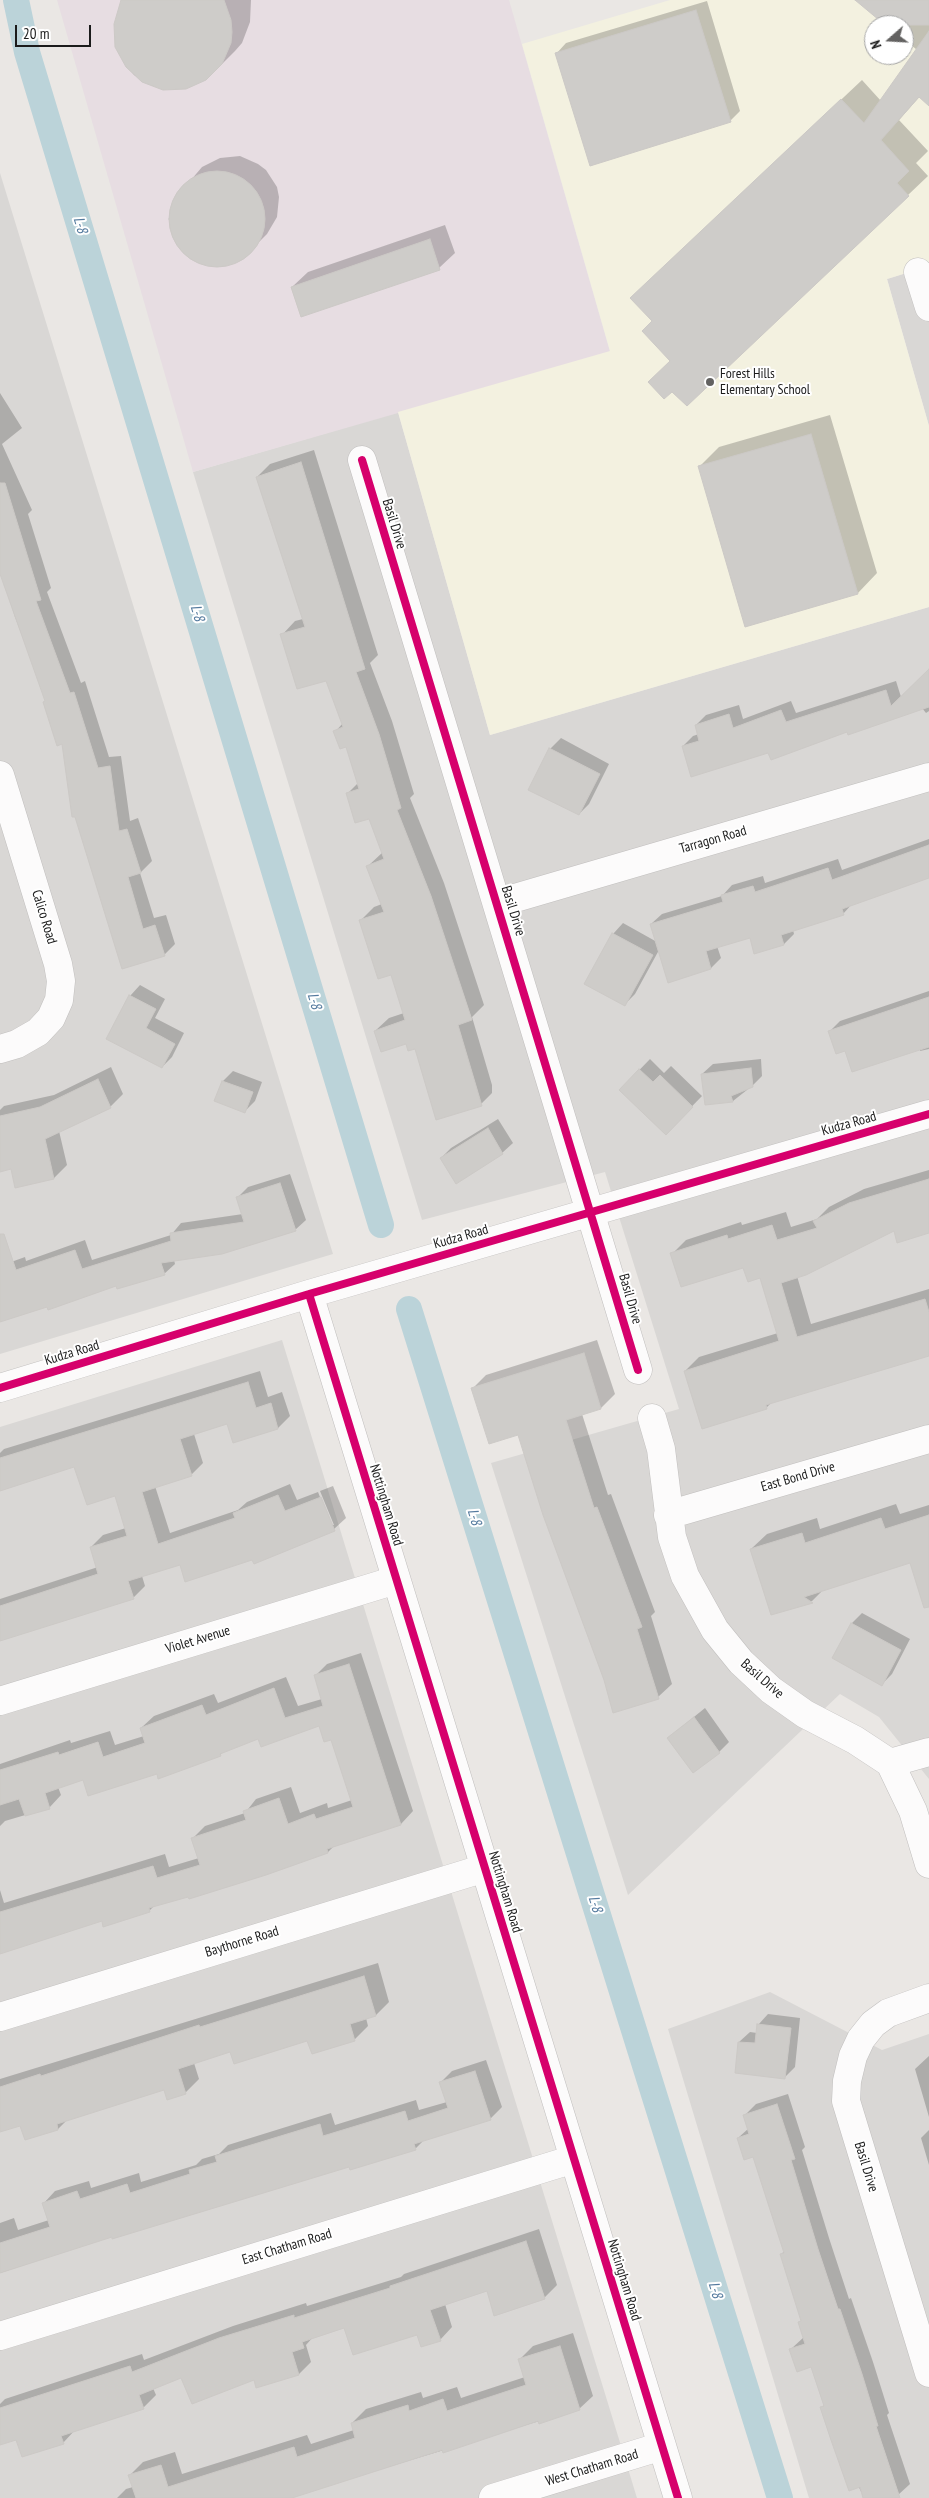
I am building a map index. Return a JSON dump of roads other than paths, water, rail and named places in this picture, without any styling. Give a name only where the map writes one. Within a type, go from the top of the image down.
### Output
[{"type":"street","points":[[918,272],[929,306]]},
{"type":"street","name":"Basil Drive","points":[[362,460],[592,1212],[638,1370]]},
{"type":"street","name":"Calico Road","points":[[0,775],[58,964],[61,981],[59,1000],[51,1018],[38,1032],[8,1046]]},
{"type":"street","name":"Tarragon Road","points":[[498,903],[929,777]]},
{"type":"street","name":"Kudza Road","points":[[0,1388],[309,1294],[929,1114]]},
{"type":"street","name":"Nottingham Road","points":[[309,1294],[678,2498]]},
{"type":"street","name":"Basil Drive","points":[[652,1418],[662,1449],[672,1537],[689,1583],[715,1630],[741,1662],[771,1690],[798,1709],[855,1740],[890,1763]]},
{"type":"street","name":"East Bond Drive","points":[[668,1515],[929,1439]]},
{"type":"street","name":"Violet Avenue","points":[[0,1701],[396,1580]]},
{"type":"street","points":[[929,1752],[890,1763],[913,1811],[929,1864]]},
{"type":"street","name":"Baythorne Road","points":[[0,2017],[485,1868]]},
{"type":"street","name":"Basil Drive","points":[[929,1998],[888,2013],[867,2032],[853,2056],[847,2081],[846,2101],[929,2373]]},
{"type":"street","name":"East Chatham Road","points":[[0,2336],[574,2159]]},
{"type":"street","name":"West Chatham Road","points":[[493,2498],[662,2446]]},
{"type":"waterway","name":"L-8","points":[[16,0],[27,52],[381,1225]]},
{"type":"waterway","name":"L-8","points":[[409,1309],[780,2498]]},
{"type":"place","name":"Forest Hills Elementary School","points":[[710,382]]}]
